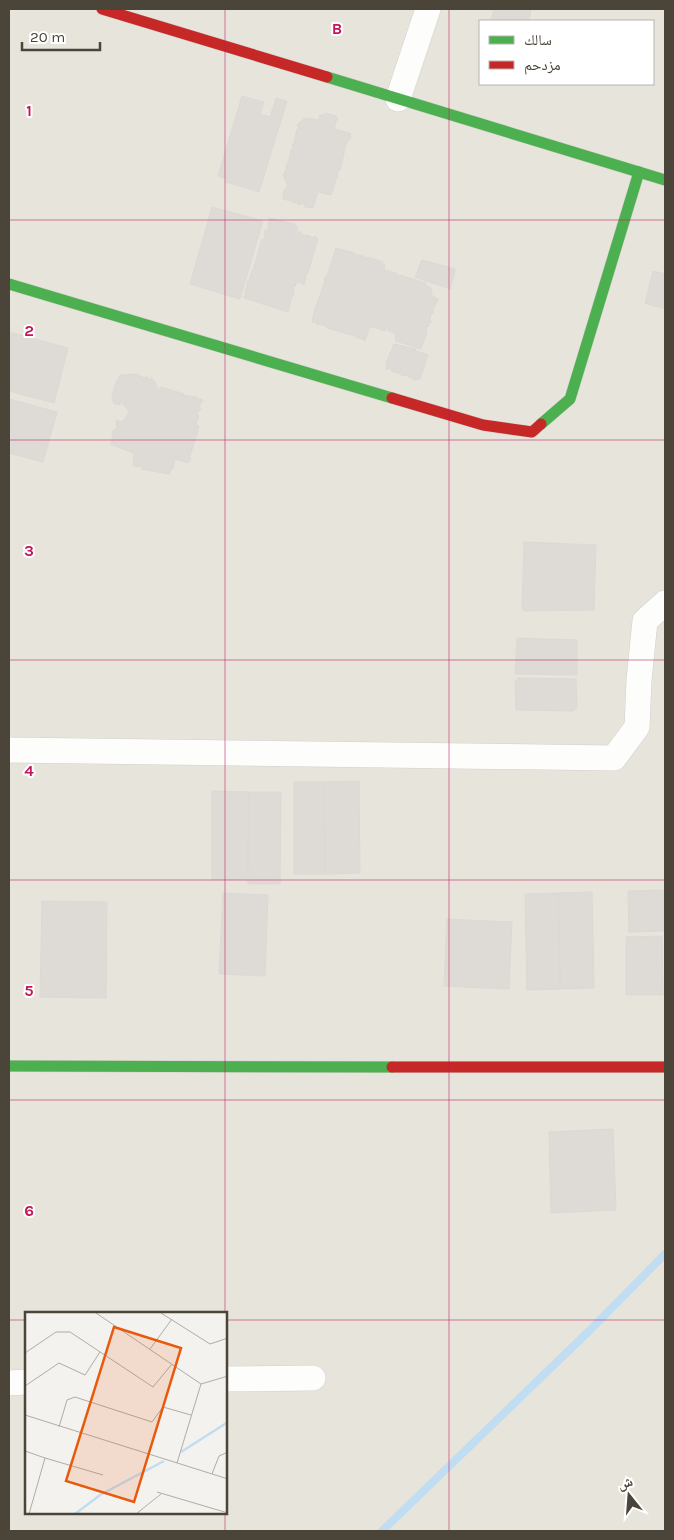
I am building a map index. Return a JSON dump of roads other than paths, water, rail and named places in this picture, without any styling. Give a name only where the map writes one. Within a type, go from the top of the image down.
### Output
[{"type":"street","points":[[102,9],[665,180]]},
{"type":"street","points":[[398,99],[428,9]]},
{"type":"street","points":[[9,284],[483,425],[532,432],[570,398],[639,172]]},
{"type":"street","points":[[9,750],[614,758],[637,727],[639,680],[645,621],[665,603]]},
{"type":"street","points":[[9,1066],[665,1067]]},
{"type":"street","points":[[228,1379],[313,1378]]},
{"type":"street","points":[[9,1383],[25,1382]]},
{"type":"waterway","points":[[382,1531],[588,1332],[665,1254]]}]
